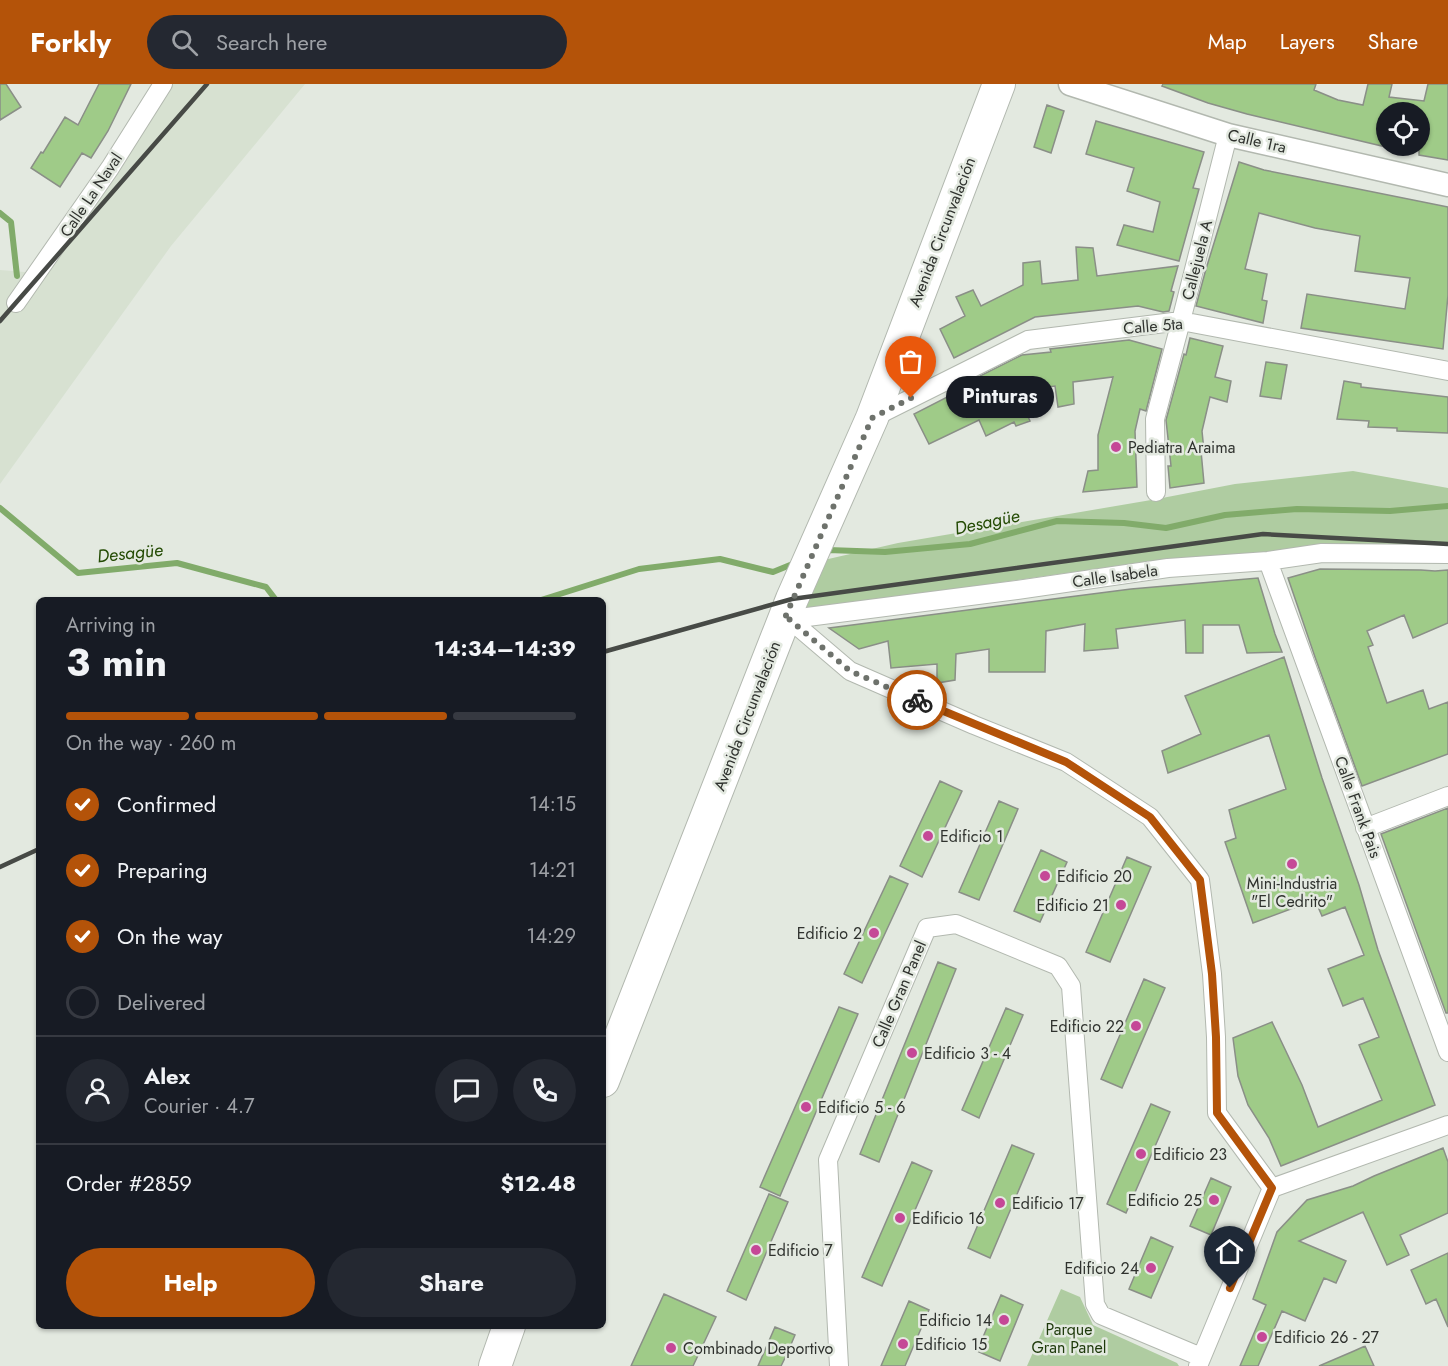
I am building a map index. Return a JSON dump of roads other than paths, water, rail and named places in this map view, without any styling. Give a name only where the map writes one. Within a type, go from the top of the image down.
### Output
[{"type":"highway","name":"Avenida Circunvalación","points":[[606,1073],[811,556],[872,418],[999,84]]},
{"type":"highway","points":[[495,1366],[508,1329]]},
{"type":"street","name":"Calle La Naval","points":[[16,303],[110,168],[163,84]]},
{"type":"street","name":"Calle 1ra","points":[[1070,84],[1228,135],[1448,185]]},
{"type":"street","name":"Callejuela A","points":[[1156,492],[1155,420],[1228,135]]},
{"type":"street","name":"Calle 5ta","points":[[872,418],[1028,340],[1181,321],[1448,371]]},
{"type":"street","name":"Calle Isabela","points":[[787,619],[1168,568],[1268,561],[1322,553],[1448,554]]},
{"type":"street","name":"Calle Frank Pais","points":[[1268,561],[1448,1052]]},
{"type":"street","points":[[787,619],[850,671],[1066,762],[1150,817],[1200,880],[1212,974],[1217,1113],[1272,1188]]},
{"type":"street","points":[[1365,828],[1448,796]]},
{"type":"street","name":"Calle Gran Panel","points":[[839,1366],[828,1160],[927,928],[956,924],[1058,966],[1071,986],[1095,1304],[1101,1315],[1200,1361]]},
{"type":"street","points":[[1200,1361],[1272,1188],[1448,1125]]},
{"type":"waterway","name":"Desagüe","points":[[0,213],[11,222],[17,276]]},
{"type":"waterway","name":"Desagüe","points":[[824,551],[885,552],[970,544],[1057,521],[1124,523],[1166,528],[1225,515],[1297,509],[1390,511],[1448,506]]},
{"type":"waterway","name":"Desagüe","points":[[0,508],[78,573],[177,563],[266,587],[274,597]]},
{"type":"waterway","name":"Desagüe","points":[[550,597],[639,569],[720,559],[773,572],[795,563]]},
{"type":"railway","points":[[0,321],[207,84]]},
{"type":"railway","points":[[606,651],[792,599],[1263,534],[1448,544]]},
{"type":"railway","points":[[0,867],[36,850]]},
{"type":"place","name":"Pinturas","points":[[911,398]]},
{"type":"place","name":"Pediatra Araima","points":[[1116,447]]},
{"type":"place","name":"Edificio 1","points":[[928,836]]},
{"type":"place","name":"Mini-Industria \"El Cedrito\"","points":[[1292,864]]},
{"type":"place","name":"Edificio 20","points":[[1045,876]]},
{"type":"place","name":"Edificio 21","points":[[1121,905]]},
{"type":"place","name":"Edificio 2","points":[[874,933]]},
{"type":"place","name":"Edificio 22","points":[[1136,1026]]},
{"type":"place","name":"Edificio 3 - 4","points":[[912,1053]]},
{"type":"place","name":"Edificio 5 - 6","points":[[806,1107]]},
{"type":"place","name":"Edificio 23","points":[[1141,1154]]},
{"type":"place","name":"Edificio 25","points":[[1214,1200]]},
{"type":"place","name":"Edificio 17","points":[[1000,1203]]},
{"type":"place","name":"Edificio 16","points":[[900,1218]]},
{"type":"place","name":"Edificio 7","points":[[756,1250]]},
{"type":"place","name":"Edificio 24","points":[[1151,1268]]},
{"type":"place","name":"Edificio 14","points":[[1004,1320]]},
{"type":"place","name":"Edificio 26 - 27","points":[[1262,1337]]},
{"type":"place","name":"Edificio 15","points":[[903,1344]]},
{"type":"place","name":"Combinado Deportivo","points":[[671,1348]]},
{"type":"park label","name":"Parque Gran Panel","points":[[1069,1338]]}]
